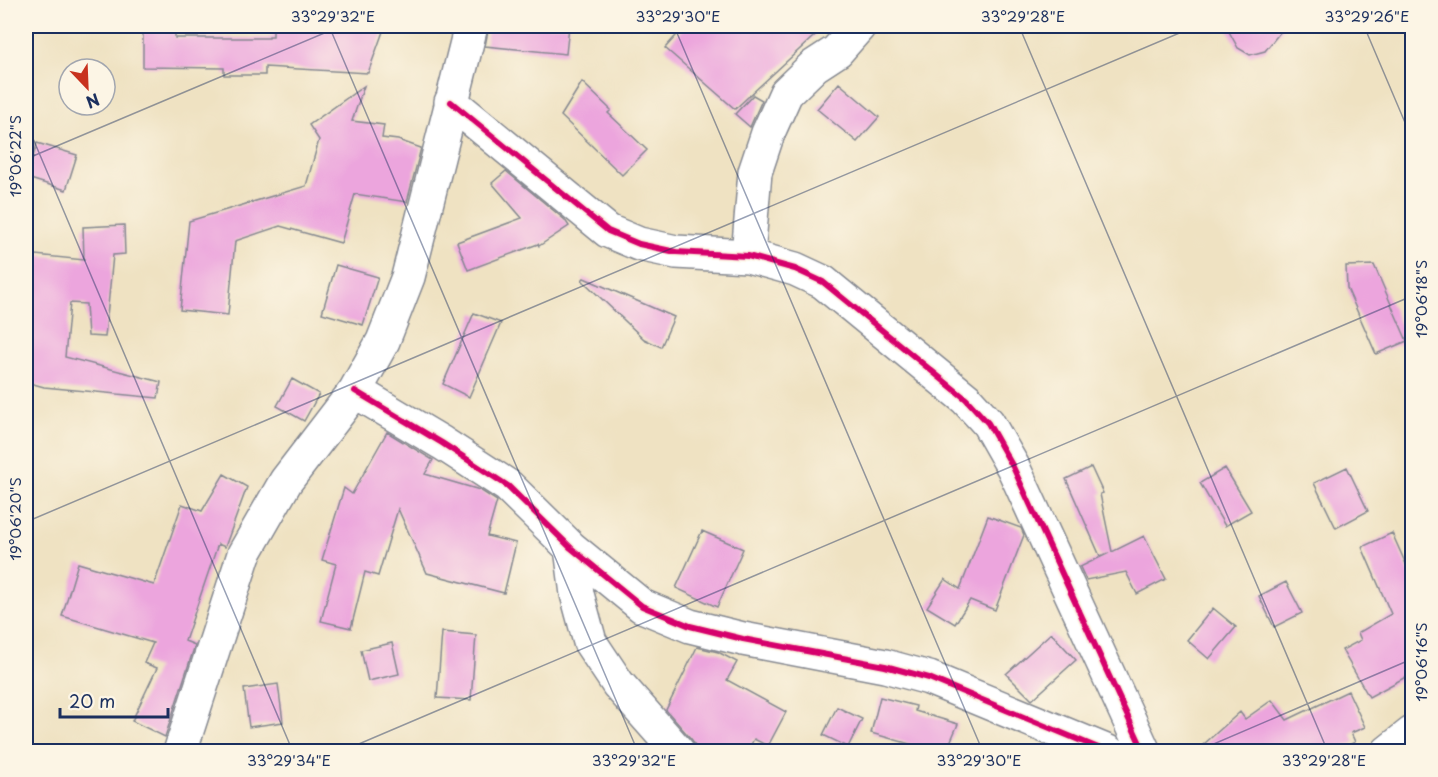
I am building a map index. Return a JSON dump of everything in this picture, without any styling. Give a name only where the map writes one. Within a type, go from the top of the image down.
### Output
[{"type":"street","points":[[180,752],[244,554],[286,481],[356,391],[383,341],[408,277],[471,26]]},
{"type":"street","points":[[748,256],[755,172],[768,133],[786,93],[814,66],[837,51],[859,26]]},
{"type":"street","points":[[451,102],[608,231],[639,244],[675,252],[748,256],[795,269],[823,282],[966,399],[988,423],[1013,467],[1144,752]]},
{"type":"street","points":[[356,391],[507,486],[571,548],[642,606],[690,626],[743,639],[885,666],[929,678],[1108,752]]},
{"type":"street","points":[[571,548],[577,594],[590,642],[618,684],[678,752]]},
{"type":"street","points":[[1388,752],[1413,733]]},
{"type":"building","points":[[273,26],[385,26],[368,73],[265,67],[265,75],[224,75],[224,68],[143,67],[143,29],[175,30],[175,38],[269,38],[273,36]]},
{"type":"building","points":[[489,26],[569,26],[566,54],[485,46]]},
{"type":"building","points":[[685,26],[825,26],[735,109],[665,48]]},
{"type":"building","points":[[1226,26],[1285,26],[1265,51],[1250,55],[1238,48]]},
{"type":"building","points":[[582,82],[611,110],[608,113],[647,150],[622,175],[561,116]]},
{"type":"building","points":[[839,83],[879,117],[857,142],[817,109]]},
{"type":"building","points":[[364,86],[352,121],[384,125],[382,138],[398,140],[421,148],[407,202],[355,194],[341,243],[280,226],[235,241],[228,315],[180,310],[189,221],[306,186],[319,140],[309,125]]},
{"type":"building","points":[[753,95],[762,100],[750,127],[735,114]]},
{"type":"building","points":[[37,143],[77,155],[66,190],[27,178]]},
{"type":"building","points":[[506,171],[565,220],[569,226],[539,246],[538,244],[468,270],[457,242],[522,218],[492,183]]},
{"type":"building","points":[[124,225],[125,254],[113,255],[105,337],[88,336],[86,304],[70,303],[65,357],[161,382],[158,398],[44,387],[26,382],[26,254],[84,260],[83,227]]},
{"type":"building","points":[[336,265],[378,277],[363,325],[322,313]]},
{"type":"building","points":[[1374,265],[1407,341],[1376,354],[1347,288],[1346,266]]},
{"type":"building","points":[[584,278],[674,317],[661,347],[644,339],[582,280]]},
{"type":"building","points":[[474,313],[501,323],[469,397],[443,384]]},
{"type":"building","points":[[292,379],[319,394],[304,421],[277,406]]},
{"type":"building","points":[[387,432],[433,460],[425,474],[480,490],[497,501],[487,536],[516,543],[504,593],[427,573],[398,509],[378,576],[365,572],[351,628],[321,621],[336,564],[322,560],[344,488],[352,494]]},
{"type":"building","points":[[1091,467],[1103,493],[1100,494],[1112,552],[1144,536],[1166,579],[1137,594],[1126,572],[1086,580],[1080,567],[1109,553],[1100,556],[1066,479]]},
{"type":"building","points":[[1347,467],[1368,511],[1336,528],[1314,483]]},
{"type":"building","points":[[1225,468],[1251,511],[1225,526],[1200,483]]},
{"type":"building","points":[[224,474],[247,487],[225,547],[218,544],[185,641],[195,645],[165,737],[132,721],[157,668],[144,663],[153,643],[62,616],[78,563],[154,585],[182,504],[202,511]]},
{"type":"building","points":[[988,516],[1021,528],[1024,535],[995,610],[970,600],[955,624],[927,607],[945,579],[960,589]]},
{"type":"building","points":[[702,531],[743,549],[717,607],[676,588]]},
{"type":"building","points":[[1392,533],[1413,580],[1413,673],[1369,697],[1342,650],[1361,640],[1358,633],[1391,614],[1362,547]]},
{"type":"building","points":[[1286,582],[1302,613],[1274,627],[1259,596]]},
{"type":"building","points":[[1213,608],[1236,627],[1209,659],[1187,640]]},
{"type":"building","points":[[442,632],[476,635],[471,700],[437,698]]},
{"type":"building","points":[[1051,633],[1076,660],[1032,700],[1006,674]]},
{"type":"building","points":[[392,643],[399,674],[368,681],[361,650]]},
{"type":"building","points":[[697,647],[718,652],[737,662],[727,680],[786,712],[768,746],[754,739],[747,752],[705,752],[696,747],[666,710]]},
{"type":"building","points":[[278,684],[283,722],[249,727],[244,689]]},
{"type":"building","points":[[1348,691],[1365,727],[1351,733],[1355,742],[1335,752],[1195,752],[1240,712],[1245,719],[1272,700],[1287,720]]},
{"type":"building","points":[[880,697],[916,706],[915,711],[958,724],[946,752],[938,752],[871,733]]},
{"type":"building","points":[[837,707],[862,719],[848,747],[823,735]]},
{"type":"cycle path","points":[[451,102],[608,231],[639,244],[676,252],[748,256],[795,269],[823,282],[966,399],[988,423],[1013,467],[1144,752]]},
{"type":"cycle path","points":[[355,391],[508,486],[571,548],[642,606],[690,626],[743,639],[885,666],[929,678],[1108,752]]}]
